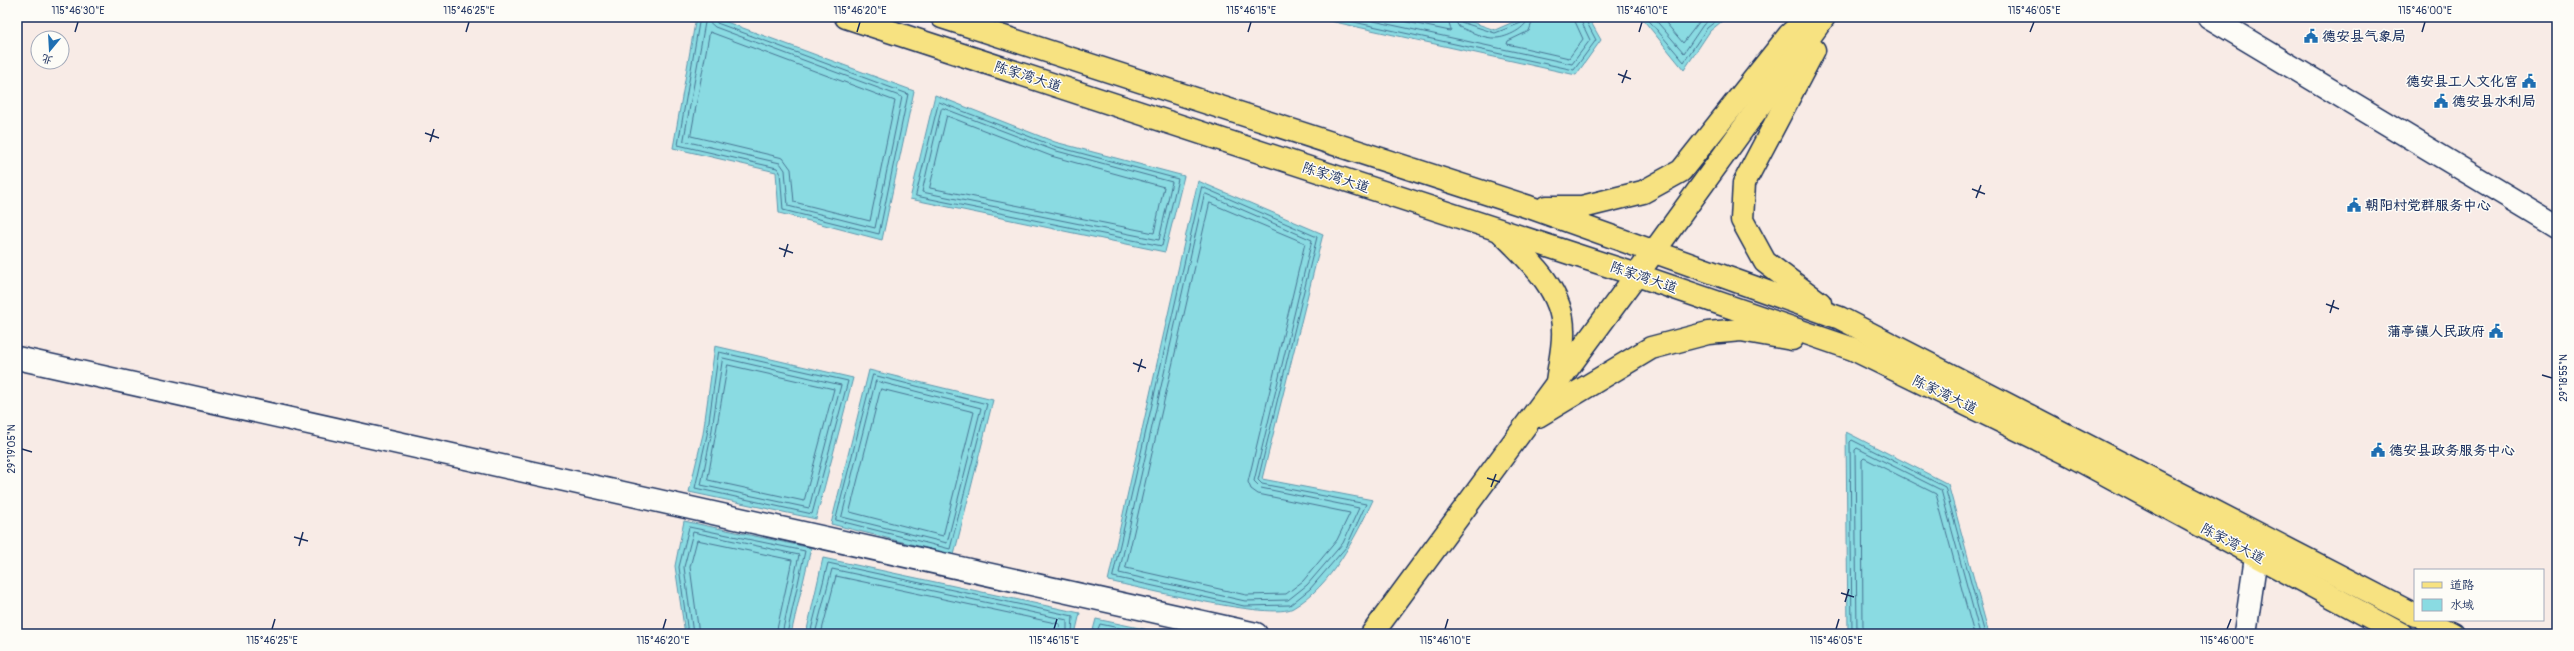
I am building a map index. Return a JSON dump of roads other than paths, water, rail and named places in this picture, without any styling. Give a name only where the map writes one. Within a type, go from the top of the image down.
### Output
[{"type":"main road","name":"陈家湾大道","points":[[846,17],[1637,275],[1853,349],[2072,456],[2401,634]]},
{"type":"main road","name":"陈家湾大道","points":[[942,17],[1529,207],[1655,250],[1840,318],[2414,614]]},
{"type":"main road","points":[[1529,207],[1582,207],[1643,192],[1681,171],[1789,35],[1809,17]]},
{"type":"main road","points":[[1372,634],[1637,275],[1824,17]]},
{"type":"main road","points":[[1831,17],[1744,183],[1742,220],[1765,262],[1840,318]]},
{"type":"main road","points":[[1500,230],[1540,271],[1556,300],[1563,329],[1557,383]]},
{"type":"main road","points":[[1528,422],[1651,348],[1708,333],[1741,330],[1853,349]]},
{"type":"main road","points":[[2427,621],[2452,634]]},
{"type":"street","points":[[2209,17],[2557,226]]},
{"type":"street","points":[[17,358],[1256,634]]},
{"type":"street","points":[[2245,634],[2256,556]]},
{"type":"water","points":[[696,17],[713,17],[914,91],[882,240],[779,213],[776,172],[673,148]]},
{"type":"water","points":[[1312,17],[1457,17],[1495,30],[1520,19],[1518,17],[1588,17],[1601,40],[1576,75]]},
{"type":"water","points":[[1641,17],[1727,17],[1710,31],[1684,70]]},
{"type":"water","points":[[935,95],[1055,142],[1184,176],[1165,252],[910,199]]},
{"type":"water","points":[[1198,181],[1323,234],[1262,479],[1373,500],[1350,545],[1330,574],[1307,599],[1293,608],[1280,611],[1233,607],[1204,602],[1108,581]]},
{"type":"water","points":[[715,346],[853,378],[816,519],[689,492],[703,434]]},
{"type":"water","points":[[869,370],[993,400],[954,555],[831,524]]},
{"type":"water","points":[[1846,432],[1948,484],[1989,634],[1848,634]]},
{"type":"water","points":[[684,521],[811,548],[791,634],[685,634],[675,566]]},
{"type":"water","points":[[823,558],[1080,613],[1075,634],[806,634]]},
{"type":"water","points":[[1096,619],[1168,634],[1092,634]]},
{"type":"place","name":"德安县气象局","points":[[2311,36]]},
{"type":"place","name":"德安县工人文化宫","points":[[2529,81]]},
{"type":"place","name":"德安县水利局","points":[[2441,101]]},
{"type":"place","name":"朝阳村党群服务中心","points":[[2354,205]]},
{"type":"place","name":"蒲亭镇人民政府","points":[[2496,331]]},
{"type":"place","name":"德安县政务服务中心","points":[[2378,450]]}]
